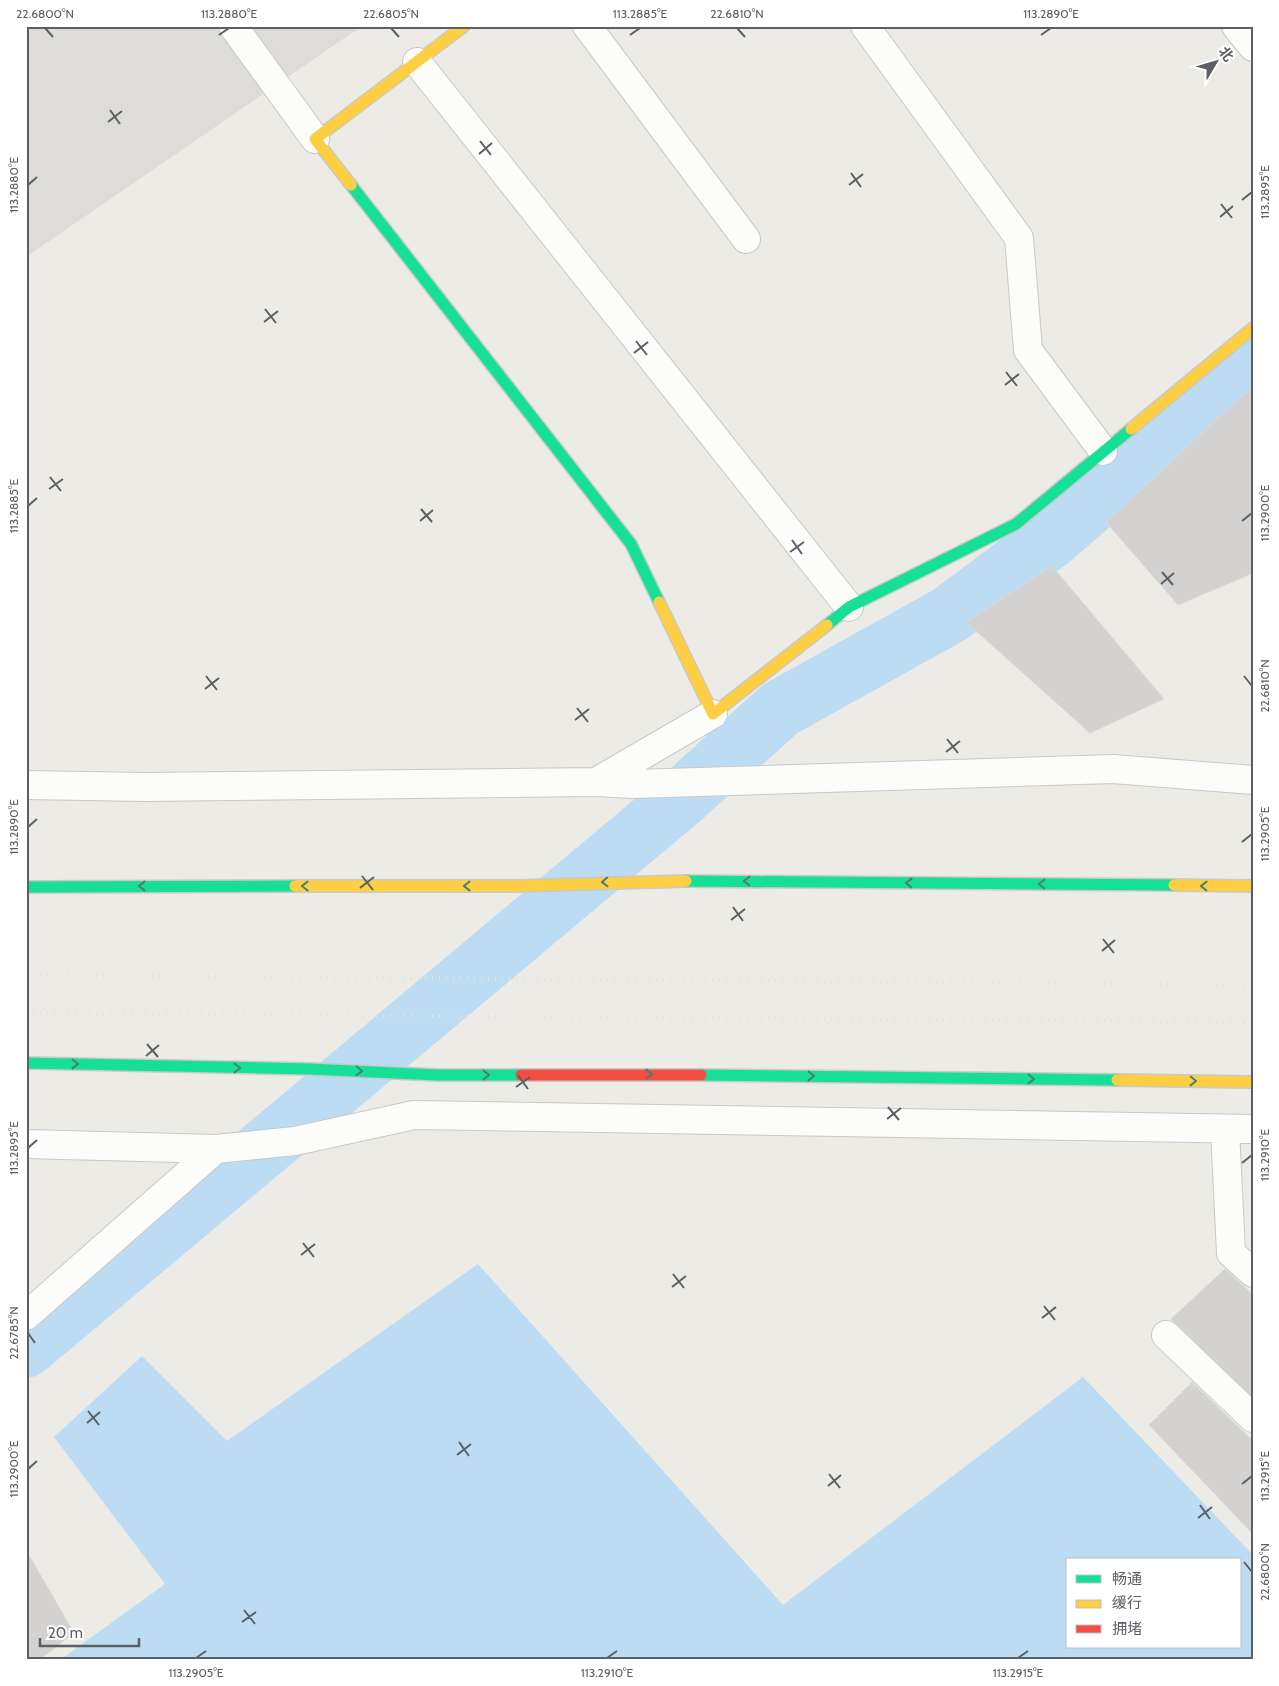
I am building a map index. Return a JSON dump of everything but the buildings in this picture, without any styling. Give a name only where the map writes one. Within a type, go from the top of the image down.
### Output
[{"type":"main road","points":[[464,26],[315,139],[631,544],[713,714],[849,607],[1016,524],[1253,328]]},
{"type":"main road","points":[[26,886],[516,886],[654,881],[1253,886]]},
{"type":"main road","points":[[26,1063],[310,1069],[437,1075],[655,1074],[1253,1082]]},
{"type":"street","points":[[232,26],[315,139]]},
{"type":"street","points":[[587,26],[746,239]]},
{"type":"street","points":[[865,26],[1019,238],[1028,350],[1103,451]]},
{"type":"street","points":[[1236,26],[1253,47]]},
{"type":"street","points":[[417,62],[849,607]]},
{"type":"street","points":[[596,782],[713,714]]},
{"type":"street","points":[[26,785],[145,787],[596,782],[634,784],[1113,769],[1253,780]]},
{"type":"street","points":[[26,1144],[225,1148],[295,1141],[414,1116],[1253,1130]]},
{"type":"street","points":[[1225,1130],[1231,1253],[1253,1273]]},
{"type":"street","points":[[26,1316],[225,1148]]},
{"type":"street","points":[[1166,1335],[1253,1418]]},
{"type":"shaded area","points":[[26,26],[362,26],[26,257]]},
{"type":"water","points":[[478,1264],[783,1605],[1083,1377],[1253,1555],[1253,1660],[60,1660],[165,1584],[54,1437],[142,1356],[227,1441]]},
{"type":"waterway","points":[[26,1348],[683,797],[780,709],[949,615],[1051,539],[1253,364]]},
{"type":"railway","points":[[26,975],[1253,985]]},
{"type":"railway","points":[[26,1013],[1253,1022]]},
{"type":"traffic: fast","points":[[351,185],[631,544],[659,602]]},
{"type":"traffic: fast","points":[[827,625],[849,607],[1016,524],[1131,429]]},
{"type":"traffic: fast","points":[[686,881],[1174,885]]},
{"type":"traffic: fast","points":[[26,887],[295,886]]},
{"type":"traffic: fast","points":[[26,1063],[310,1069],[437,1075],[521,1075]]},
{"type":"traffic: fast","points":[[701,1075],[1117,1080]]},
{"type":"traffic: slow","points":[[351,185],[315,139],[464,26]]},
{"type":"traffic: slow","points":[[1131,429],[1253,328]]},
{"type":"traffic: slow","points":[[659,602],[713,714],[827,625]]},
{"type":"traffic: slow","points":[[295,886],[516,886],[686,881]]},
{"type":"traffic: slow","points":[[1174,885],[1253,886]]},
{"type":"traffic: slow","points":[[1117,1080],[1253,1082]]},
{"type":"traffic: jam","points":[[521,1075],[701,1075]]}]
